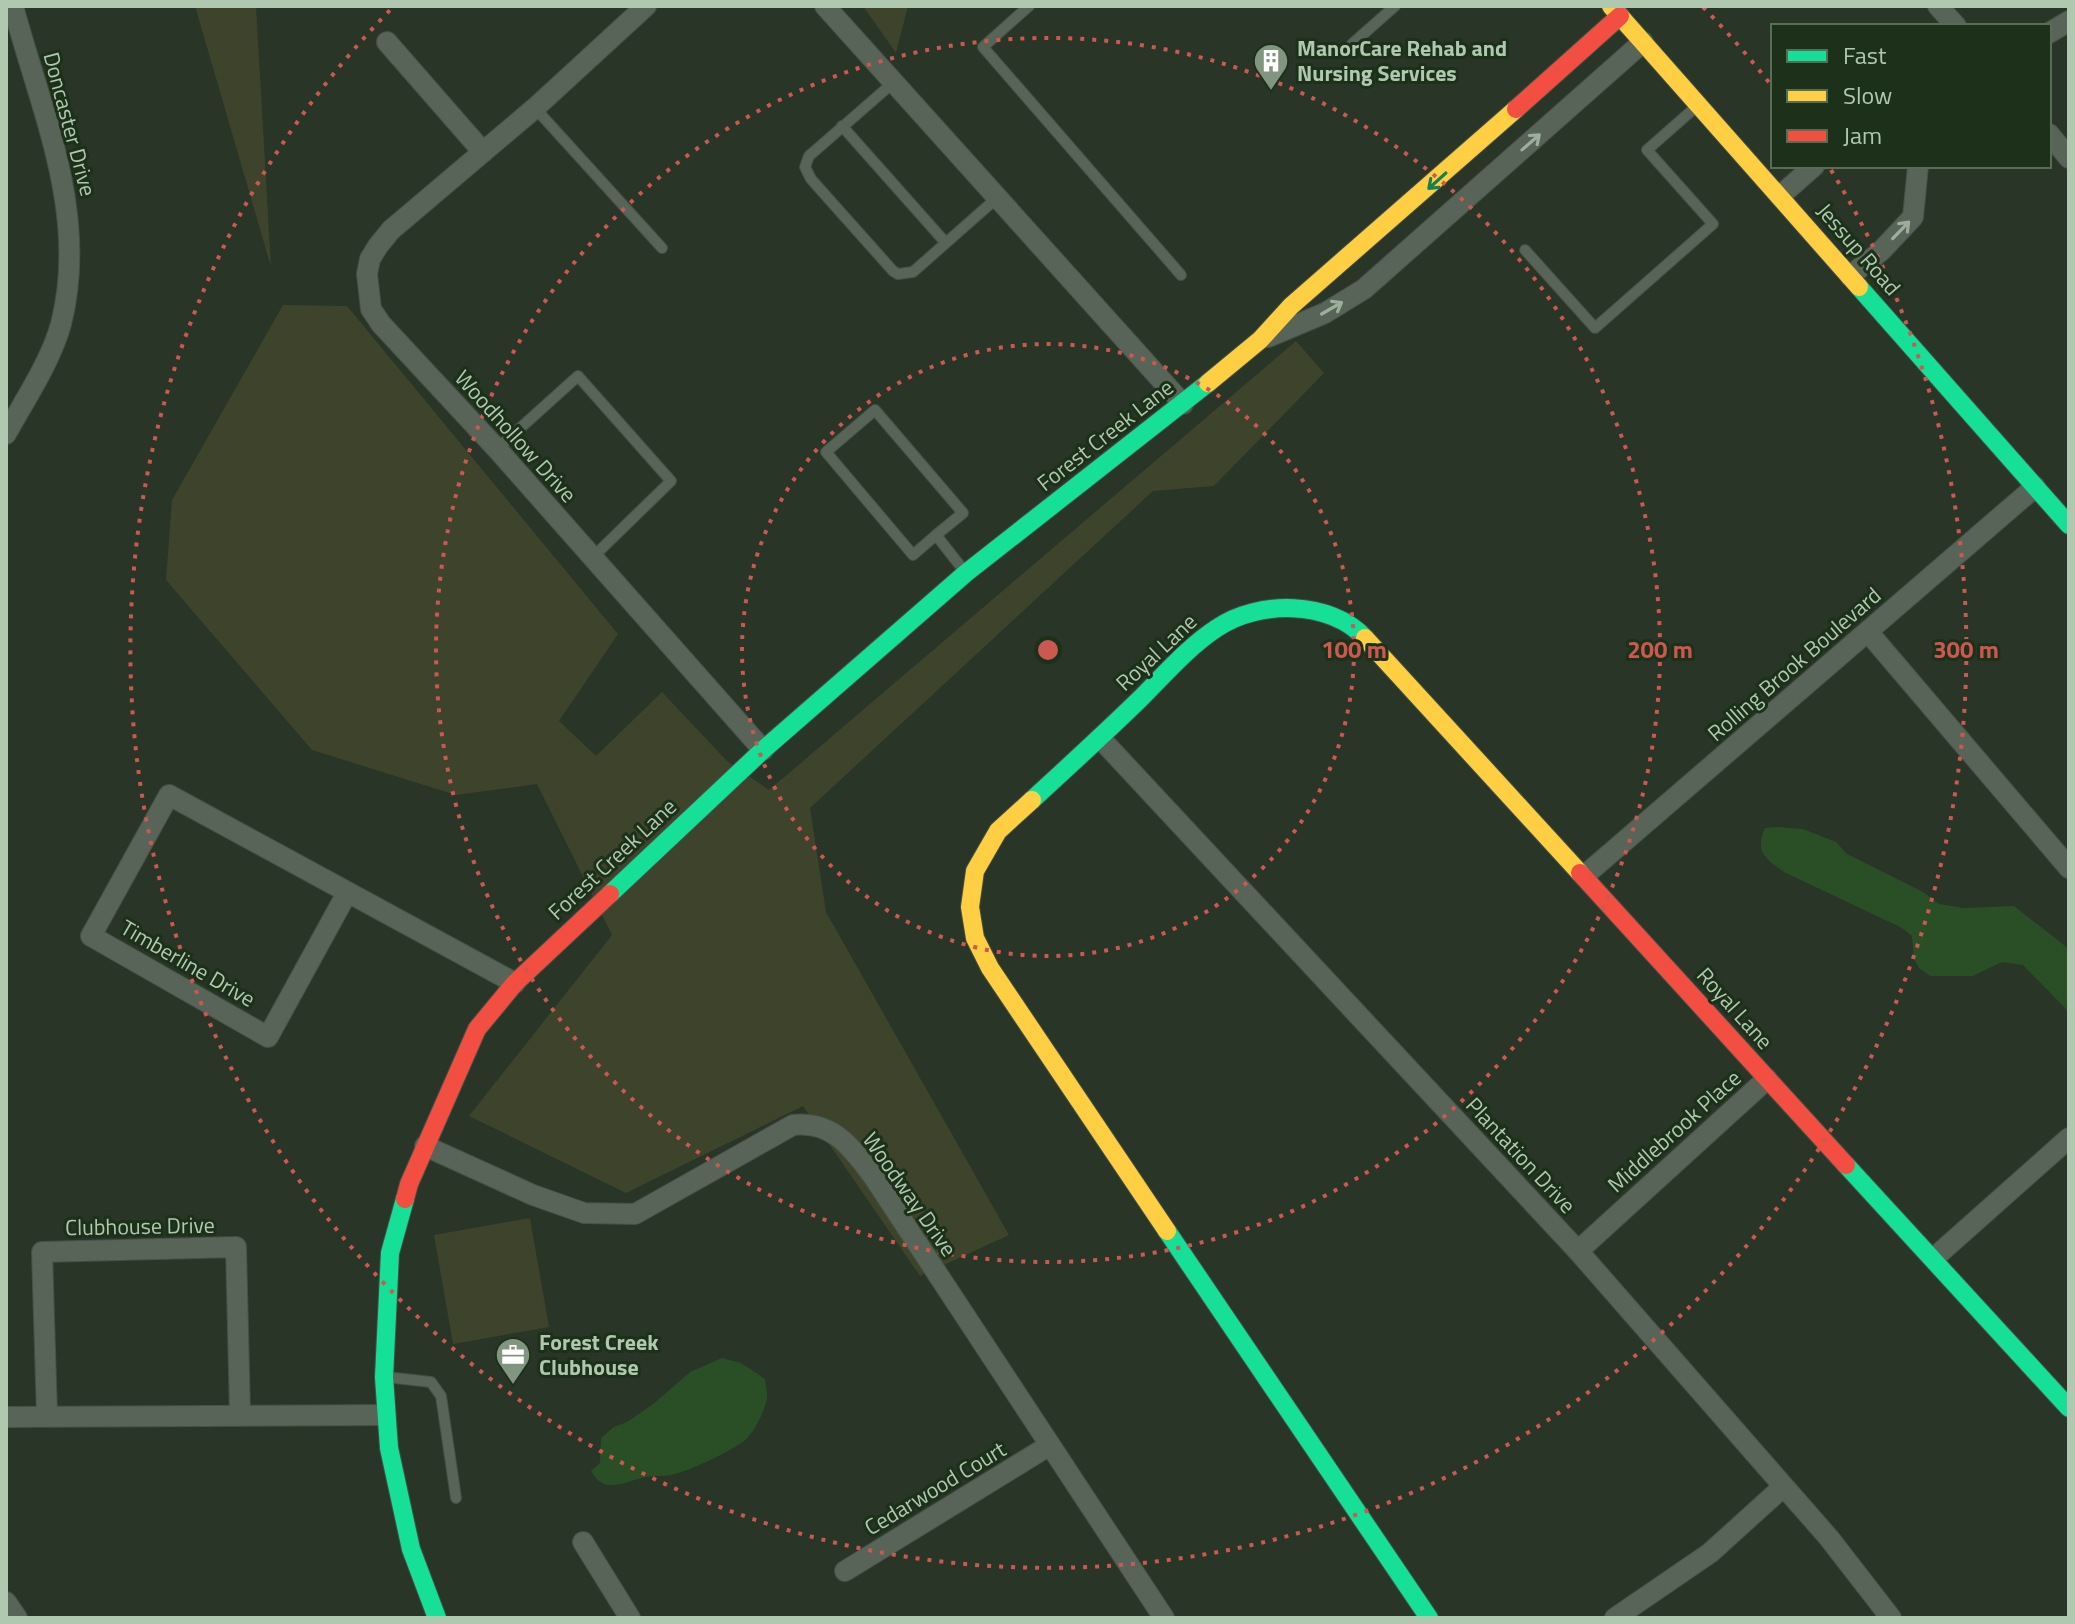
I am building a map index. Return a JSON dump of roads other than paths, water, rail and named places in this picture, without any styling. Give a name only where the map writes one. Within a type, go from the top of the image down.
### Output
[{"type":"street","name":"Doncaster Drive","points":[[6,434],[60,326],[70,271],[70,229],[64,185],[13,31],[13,6]]},
{"type":"street","name":"Woodhollow Drive","points":[[646,6],[535,108],[391,230],[370,259],[367,284],[371,309],[381,324],[497,449],[763,750]]},
{"type":"street","points":[[825,6],[1183,404]]},
{"type":"street","points":[[1938,6],[1954,24]]},
{"type":"street","name":"Jessup Road","points":[[1616,11],[2069,525]]},
{"type":"street","name":"Forest Creek Lane","points":[[437,1618],[411,1549],[394,1480],[385,1415],[390,1253],[409,1184],[477,1029],[515,983],[763,750],[966,573],[1260,340],[1291,306],[1433,184],[1616,11]]},
{"type":"street","points":[[2051,32],[2069,21]]},
{"type":"street","points":[[387,42],[483,152]]},
{"type":"street","name":"Forest Creek Lane","points":[[1260,340],[1325,313],[1364,289],[1643,42]]},
{"type":"street","points":[[2051,136],[2069,158]]},
{"type":"street","points":[[1780,196],[1812,168]]},
{"type":"street","points":[[1850,276],[1881,251],[1913,217],[1918,168]]},
{"type":"street","name":"Rolling Brook Boulevard","points":[[1584,876],[2035,487]]},
{"type":"street","name":"Royal Lane","points":[[1429,1618],[990,968],[975,938],[970,907],[975,871],[998,831],[1181,659],[1217,628],[1247,613],[1281,608],[1324,613],[1360,633],[2069,1408]]},
{"type":"street","points":[[1868,632],[2069,868]]},
{"type":"street","name":"Plantation Drive","points":[[1100,738],[1578,1251],[1829,1538],[1891,1618]]},
{"type":"street","name":"Timberline Drive","points":[[347,893],[268,1037],[91,936],[169,795],[515,983]]},
{"type":"street","name":"Middlebrook Place","points":[[1578,1251],[1767,1079]]},
{"type":"street","name":"Woodway Drive","points":[[425,1146],[533,1195],[584,1213],[635,1214],[793,1125],[811,1124],[846,1141],[873,1176],[1164,1618]]},
{"type":"street","points":[[1934,1258],[2069,1138]]},
{"type":"street","name":"Clubhouse Drive","points":[[47,1415],[42,1252],[236,1247],[240,1414]]},
{"type":"street","points":[[6,1417],[385,1415]]},
{"type":"street","name":"Cedarwood Court","points":[[845,1571],[1050,1445]]},
{"type":"street","points":[[1615,1618],[1710,1553],[1783,1487]]},
{"type":"street","points":[[583,1542],[630,1618]]},
{"type":"street","points":[[6,1602],[17,1618]]},
{"type":"lane","points":[[1029,6],[983,47],[1181,275]]},
{"type":"lane","points":[[1352,44],[1395,6]]},
{"type":"lane","points":[[894,82],[842,126],[806,162],[811,179],[898,274],[913,272],[998,197]]},
{"type":"lane","points":[[1525,250],[1595,328],[1713,224],[1647,150],[1699,105]]},
{"type":"lane","points":[[535,108],[662,248]]},
{"type":"lane","points":[[842,126],[945,242]]},
{"type":"lane","points":[[497,449],[578,376],[671,481],[593,557]]},
{"type":"lane","points":[[875,410],[963,513],[936,535],[913,555],[826,452],[875,410]]},
{"type":"lane","points":[[936,535],[966,573]]},
{"type":"lane","points":[[384,1377],[431,1382],[437,1388],[441,1396],[456,1498]]},
{"type":"place","name":"ManorCare Rehab and Nursing Services","points":[[1271,92]]},
{"type":"place","name":"Forest Creek Clubhouse","points":[[513,1386]]}]
